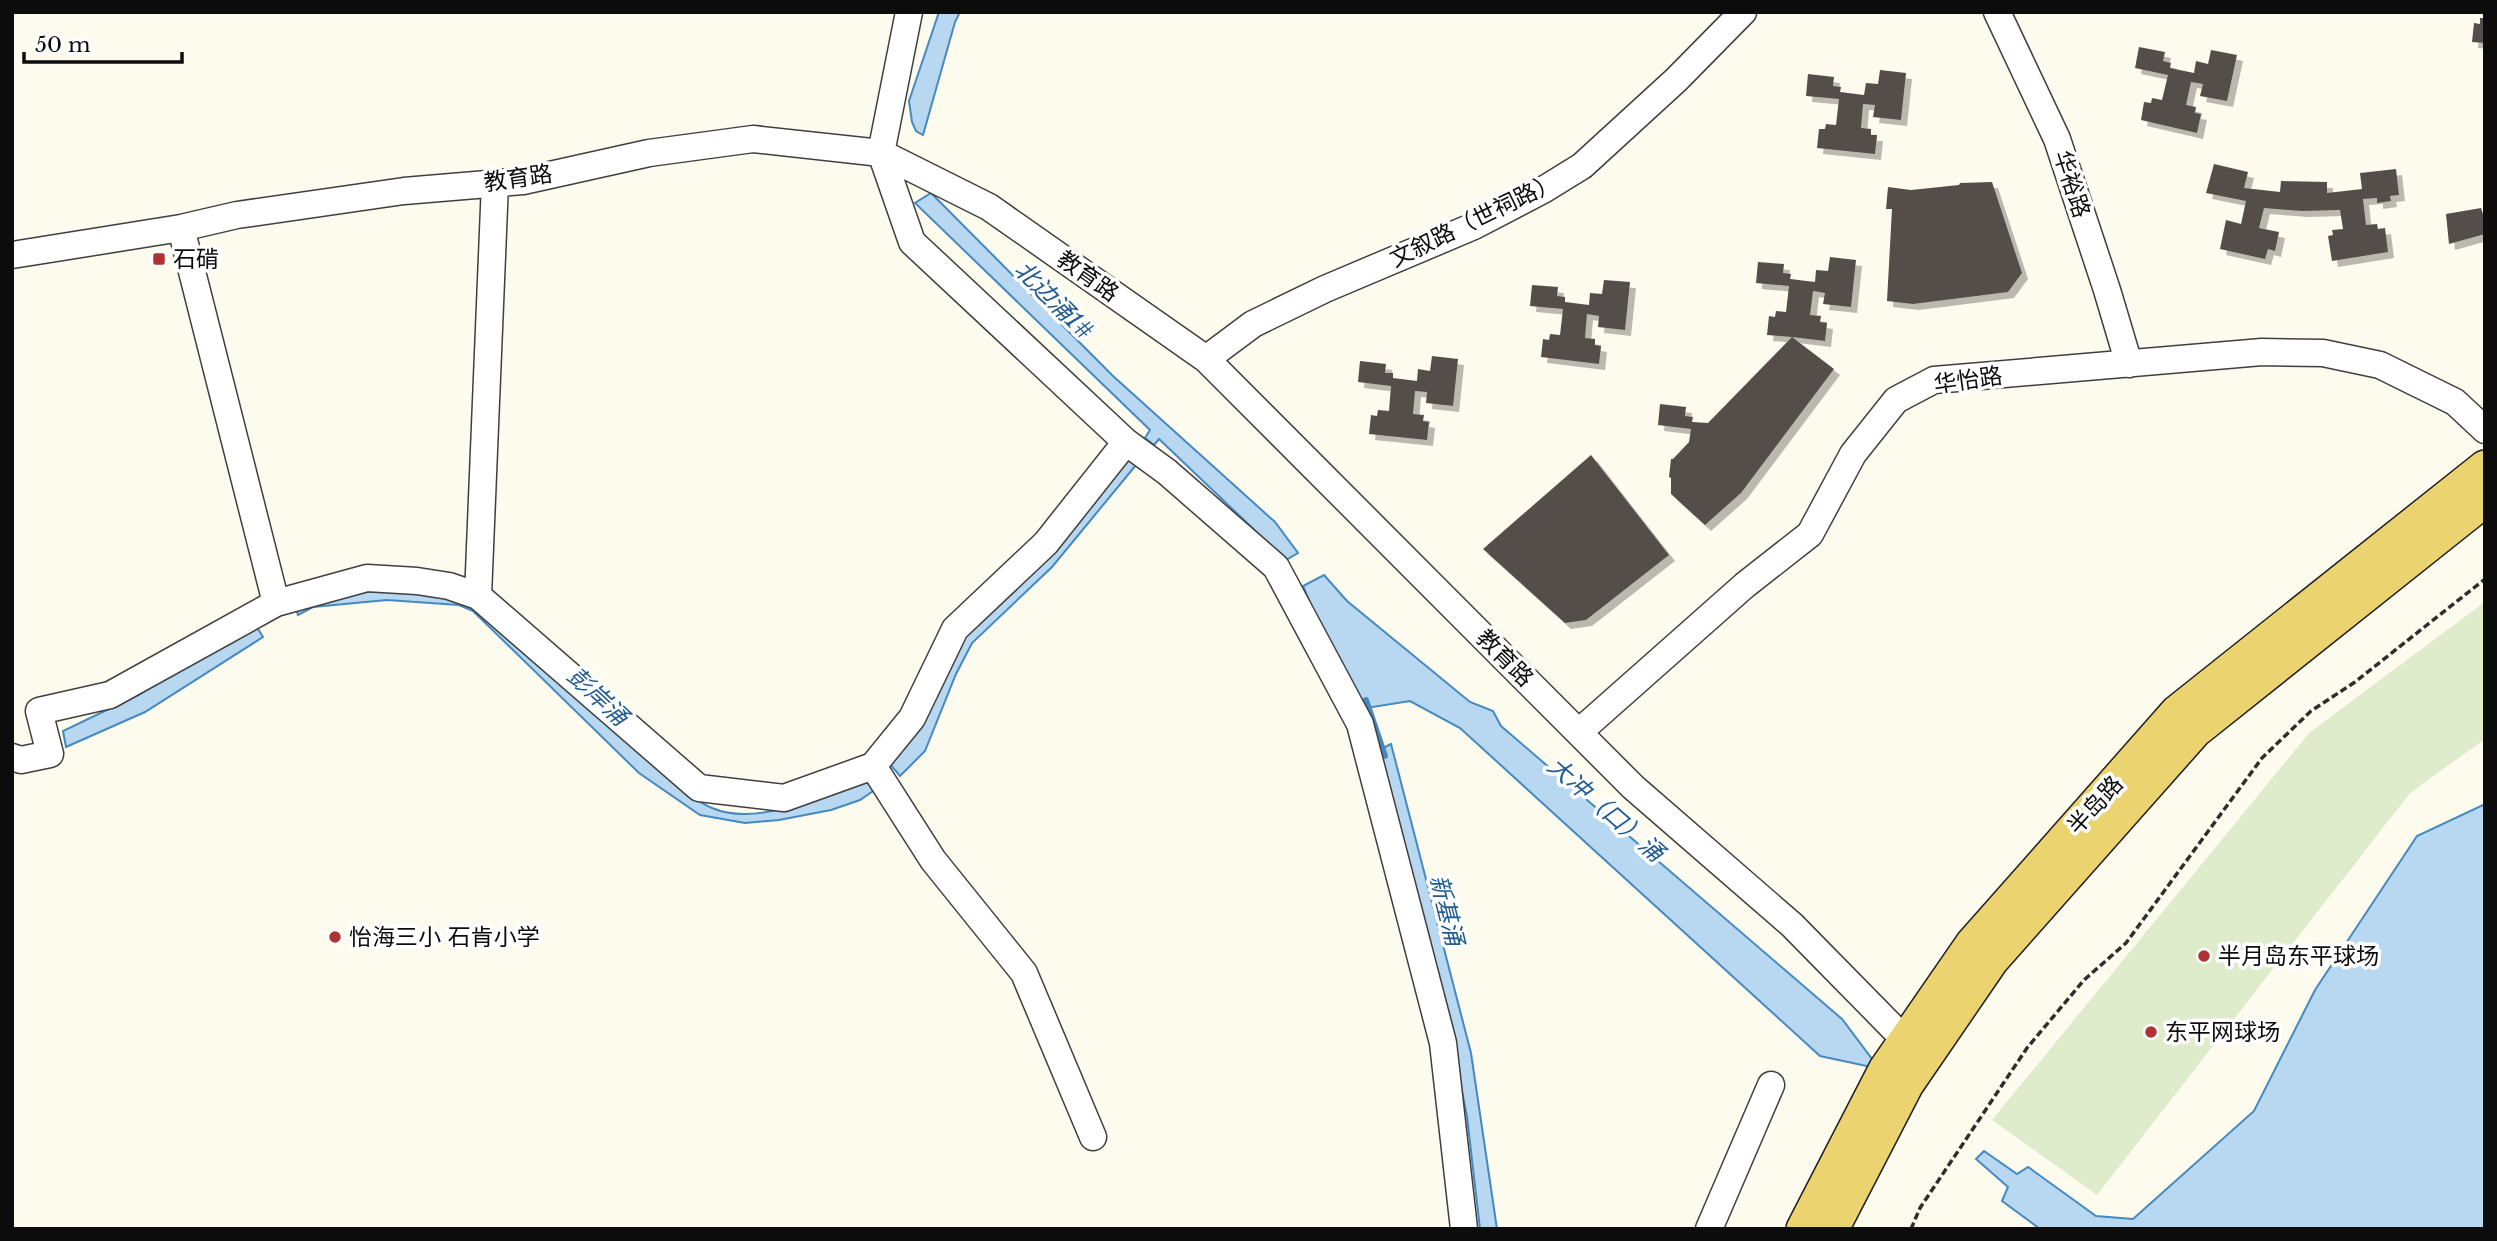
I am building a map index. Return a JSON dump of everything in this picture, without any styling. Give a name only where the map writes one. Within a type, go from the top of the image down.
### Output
[{"type":"main road","name":"半岛路","points":[[1803,1229],[1885,1070],[1972,944],[2177,712],[2485,467]]},
{"type":"main road","name":"半岛路","points":[[1832,1229],[1907,1084],[1992,960],[2195,731],[2485,500]]},
{"type":"street","points":[[909,12],[881,153],[912,242],[1126,442],[1167,472],[1276,567],[1360,724],[1443,1044],[1464,1229]]},
{"type":"street","name":"文叙路（世祠路）","points":[[1206,359],[1253,324],[1325,289],[1474,226],[1582,166],[1676,80],[1743,12]]},
{"type":"street","name":"华裕路","points":[[1997,12],[2057,139],[2129,364]]},
{"type":"street","name":"教育路","points":[[12,255],[181,228],[237,215],[404,191],[523,181],[649,153],[753,139],[881,153],[989,207],[1206,359],[1633,786],[1792,925],[1905,1040]]},
{"type":"street","points":[[478,596],[495,183]]},
{"type":"street","points":[[181,228],[276,603]]},
{"type":"street","name":"华怡路","points":[[1579,732],[1745,585],[1810,534],[1853,454],[1896,400],[1934,380],[2262,352],[2323,353],[2380,365],[2455,402],[2485,429]]},
{"type":"street","points":[[12,757],[21,760],[50,754],[39,710],[110,695],[266,611],[276,603],[367,578],[449,586],[478,596],[699,788],[784,798],[873,766],[912,718],[955,629],[1046,543],[1126,442]]},
{"type":"street","points":[[873,766],[933,860],[1024,973],[1093,1137]]},
{"type":"street","points":[[1709,1229],[1771,1085]]},
{"type":"path","points":[[1910,1229],[1920,1208],[2027,1048],[2084,980],[2126,943],[2262,758],[2311,711],[2355,682],[2485,579]]},
{"type":"green space","name":"半月岛东平球场","points":[[2485,602],[2485,739],[2410,793],[2097,1195],[1992,1120],[2310,732]]},
{"type":"water","points":[[939,12],[960,12],[923,135],[916,131],[912,122],[909,101]]},
{"type":"water","points":[[931,193],[1113,376],[1275,522],[1298,553],[1286,560],[1159,439],[1154,445],[1145,438],[1150,430],[915,203]]},
{"type":"water","points":[[1129,459],[1136,465],[1052,567],[972,643],[956,674],[925,751],[900,776],[889,763],[957,639]]},
{"type":"water","points":[[1324,575],[1347,601],[1470,702],[1493,711],[1501,726],[1842,1019],[1875,1063],[1871,1067],[1820,1056],[1460,728],[1410,701],[1360,709],[1349,697],[1303,586]]},
{"type":"water","points":[[449,591],[473,600],[688,794],[709,807],[731,813],[772,811],[814,799],[871,777],[876,789],[860,800],[831,810],[779,820],[745,823],[700,815],[639,773],[473,611],[459,605],[387,600],[313,607],[298,615],[295,605],[361,592]]},
{"type":"water","points":[[255,624],[263,637],[145,712],[66,747],[63,731],[138,695]]},
{"type":"water","points":[[1391,744],[1471,1053],[1497,1229],[1480,1229],[1467,1117],[1446,1008],[1375,752]]},
{"type":"water","points":[[2485,804],[2485,1229],[2040,1229],[2002,1201],[2008,1187],[1976,1159],[1984,1151],[2017,1174],[2028,1167],[2096,1216],[2133,1219],[2254,1111],[2315,990],[2417,836]]},
{"type":"building","points":[[2480,18],[2485,18],[2485,43],[2472,42],[2474,23],[2480,24]]},
{"type":"building","points":[[2139,47],[2165,52],[2163,61],[2171,63],[2170,68],[2194,73],[2196,61],[2208,64],[2211,50],[2237,55],[2227,101],[2200,96],[2203,84],[2191,82],[2186,105],[2196,107],[2195,113],[2201,114],[2197,133],[2141,120],[2144,102],[2151,103],[2152,98],[2162,100],[2168,75],[2135,68]]},
{"type":"building","points":[[1880,70],[1906,73],[1901,120],[1873,117],[1875,105],[1863,104],[1861,128],[1871,129],[1871,135],[1877,135],[1875,154],[1817,148],[1819,129],[1825,129],[1826,124],[1836,125],[1839,99],[1806,96],[1808,74],[1834,77],[1833,86],[1841,87],[1840,92],[1864,95],[1866,83],[1878,84]]},
{"type":"building","points":[[2214,164],[2248,172],[2244,188],[2280,192],[2281,181],[2327,182],[2327,193],[2362,189],[2360,173],[2396,169],[2399,195],[2390,196],[2391,201],[2377,203],[2377,198],[2363,199],[2366,225],[2377,224],[2378,229],[2385,228],[2388,252],[2332,261],[2328,236],[2333,235],[2332,230],[2343,229],[2340,210],[2264,208],[2259,228],[2279,232],[2275,251],[2268,249],[2265,259],[2220,249],[2226,220],[2241,224],[2246,201],[2206,193]]},
{"type":"building","points":[[1992,182],[2022,273],[2008,292],[1913,304],[1887,301],[1892,209],[1886,209],[1888,187],[1911,190],[1960,183]]},
{"type":"building","points":[[2481,208],[2485,220],[2485,234],[2449,244],[2446,214]]},
{"type":"building","points":[[1830,257],[1856,260],[1851,307],[1823,304],[1825,293],[1813,291],[1810,315],[1821,316],[1820,322],[1827,323],[1825,341],[1767,335],[1769,316],[1775,317],[1776,311],[1786,312],[1789,286],[1756,283],[1758,262],[1784,264],[1783,273],[1791,274],[1790,279],[1815,282],[1816,270],[1828,271]]},
{"type":"building","points":[[1604,280],[1630,282],[1625,330],[1598,327],[1599,316],[1587,314],[1585,338],[1595,339],[1595,345],[1601,346],[1599,364],[1541,357],[1543,339],[1549,340],[1550,334],[1560,335],[1563,309],[1530,306],[1532,285],[1558,287],[1557,296],[1565,297],[1565,302],[1589,305],[1590,293],[1602,294]]},
{"type":"building","points":[[1792,337],[1834,369],[1741,493],[1705,525],[1671,494],[1671,459],[1689,442],[1691,429],[1658,425],[1660,404],[1686,407],[1685,416],[1693,417],[1692,422],[1708,423]]},
{"type":"building","points":[[1432,356],[1458,359],[1453,406],[1426,403],[1427,392],[1415,391],[1413,414],[1424,415],[1423,421],[1429,422],[1427,440],[1369,434],[1371,415],[1377,416],[1378,410],[1389,411],[1391,386],[1358,382],[1360,361],[1386,364],[1385,373],[1393,373],[1393,378],[1417,381],[1418,369],[1430,371]]},
{"type":"building","points":[[1591,455],[1669,555],[1586,620],[1565,623],[1483,549]]},
{"type":"waterway","name":"新基涌","points":[[1366,700],[1385,756]]},
{"type":"place","name":"石𬒔","points":[[159,259]]},
{"type":"place","name":"怡海三小 石肯小学","points":[[335,937]]},
{"type":"place","name":"半月岛东平球场","points":[[2204,956]]},
{"type":"place","name":"东平网球场","points":[[2151,1032]]},
{"type":"water label","name":"北边涌1#","points":[[1054,300]]},
{"type":"water label","name":"彭岸涌","points":[[598,696]]},
{"type":"water label","name":"大冲（口）涌","points":[[1606,809]]}]
